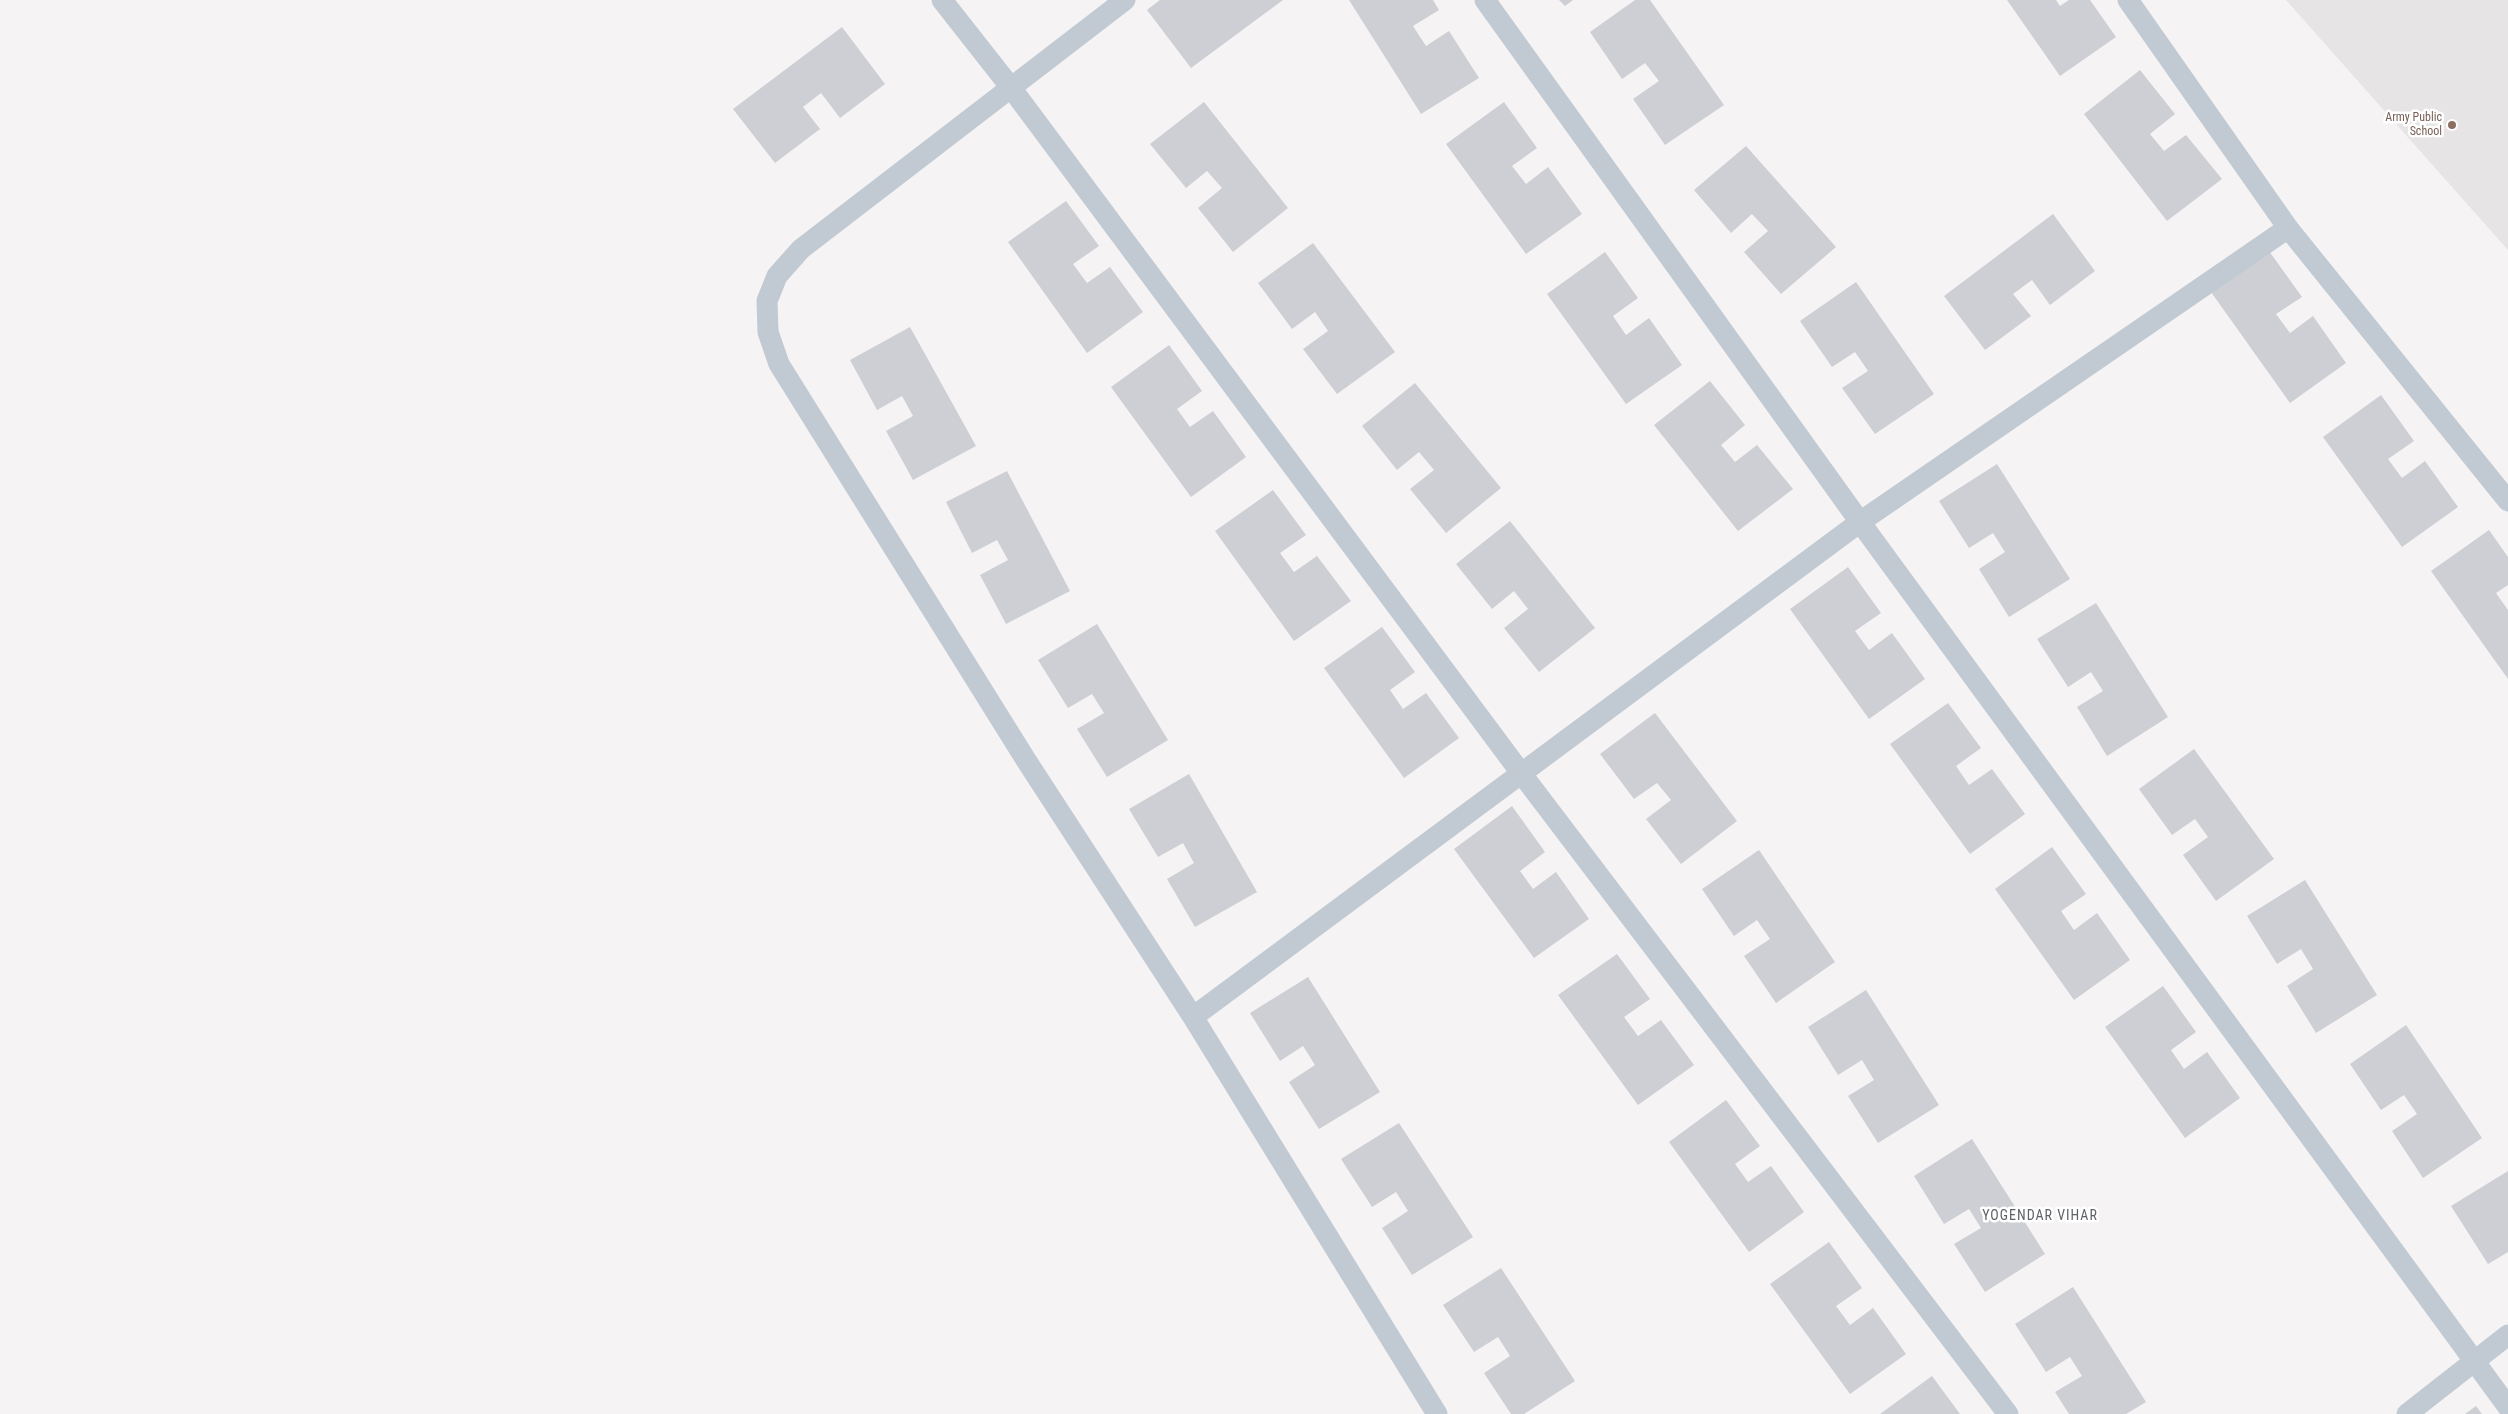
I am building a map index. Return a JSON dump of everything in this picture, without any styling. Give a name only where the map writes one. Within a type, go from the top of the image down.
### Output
[{"type":"lane","points":[[942,0],[1012,89],[1520,773],[2008,1414]]},
{"type":"lane","points":[[1125,0],[1012,89],[801,249],[777,276],[767,301],[768,332],[784,373],[1026,760],[1193,1018],[1437,1414]]},
{"type":"lane","points":[[1484,0],[1860,522],[2508,1407]]},
{"type":"lane","points":[[2128,0],[2288,228],[2508,501]]},
{"type":"lane","points":[[1193,1018],[1860,522],[2288,228]]},
{"type":"lane","points":[[2407,1414],[2508,1335]]},
{"type":"shaded area","name":"Army Public School","points":[[2286,0],[2508,0],[2508,250]]},
{"type":"building","points":[[1160,0],[1283,0],[1191,68],[1147,10]]},
{"type":"building","points":[[1349,0],[1433,0],[1439,10],[1413,26],[1426,46],[1449,31],[1479,78],[1421,114]]},
{"type":"building","points":[[1559,0],[1573,0],[1565,6]]},
{"type":"building","points":[[1635,0],[1650,0],[1724,105],[1665,145],[1633,99],[1659,81],[1645,63],[1622,79],[1590,32]]},
{"type":"building","points":[[2007,0],[2056,0],[2060,6],[2069,0],[2090,0],[2116,37],[2060,76]]},
{"type":"building","points":[[842,27],[885,84],[840,118],[821,93],[803,107],[820,129],[775,163],[733,109]]},
{"type":"building","points":[[2140,70],[2175,114],[2150,134],[2164,151],[2186,135],[2222,179],[2167,221],[2084,114]]},
{"type":"building","points":[[1204,102],[1288,208],[1233,252],[1198,208],[1222,188],[1207,171],[1186,188],[1150,144]]},
{"type":"building","points":[[1504,102],[1537,148],[1512,166],[1526,184],[1548,167],[1582,214],[1526,254],[1446,144]]},
{"type":"building","points":[[1746,146],[1836,247],[1781,294],[1744,252],[1768,231],[1752,214],[1731,233],[1694,190]]},
{"type":"building","points":[[1066,201],[1099,246],[1073,264],[1087,283],[1110,267],[1143,312],[1087,353],[1008,242]]},
{"type":"building","points":[[2053,214],[2095,271],[2050,305],[2032,280],[2013,294],[2031,316],[1985,350],[1944,296]]},
{"type":"building","points":[[1313,243],[1395,352],[1337,394],[1303,349],[1328,331],[1315,312],[1292,329],[1258,283]]},
{"type":"building","points":[[2269,251],[2302,297],[2276,314],[2290,333],[2313,316],[2346,363],[2290,403],[2211,292]]},
{"type":"building","points":[[1605,252],[1638,298],[1613,316],[1626,335],[1649,318],[1682,365],[1626,404],[1547,294]]},
{"type":"building","points":[[1856,282],[1934,394],[1875,434],[1842,388],[1868,371],[1855,352],[1832,367],[1800,321]]},
{"type":"building","points":[[910,327],[976,446],[913,480],[886,431],[913,416],[902,396],[877,410],[850,360]]},
{"type":"building","points":[[1169,345],[1202,391],[1177,409],[1190,427],[1213,411],[1246,457],[1191,497],[1111,387]]},
{"type":"building","points":[[1710,381],[1745,425],[1721,445],[1735,462],[1757,445],[1793,489],[1738,531],[1654,425]]},
{"type":"building","points":[[1415,383],[1501,488],[1446,533],[1410,489],[1434,470],[1419,452],[1397,470],[1362,426]]},
{"type":"building","points":[[2381,395],[2414,441],[2388,459],[2402,478],[2425,461],[2458,507],[2402,547],[2323,437]]},
{"type":"building","points":[[1997,464],[2070,579],[2009,617],[1979,569],[2005,552],[1993,533],[1969,548],[1939,501]]},
{"type":"building","points":[[1007,471],[1070,591],[1006,624],[980,575],[1008,560],[997,540],[972,553],[946,502]]},
{"type":"building","points":[[1273,490],[1306,535],[1280,553],[1294,572],[1317,556],[1351,601],[1294,641],[1215,531]]},
{"type":"building","points":[[1510,521],[1595,628],[1539,672],[1504,628],[1528,609],[1514,591],[1492,609],[1456,564]]},
{"type":"building","points":[[2489,530],[2508,557],[2508,585],[2496,593],[2508,610],[2508,679],[2431,571]]},
{"type":"building","points":[[1848,567],[1881,613],[1855,631],[1869,650],[1892,633],[1925,679],[1869,719],[1790,609]]},
{"type":"building","points":[[2096,603],[2168,717],[2107,756],[2077,707],[2103,691],[2091,672],[2068,687],[2037,639]]},
{"type":"building","points":[[1097,624],[1168,740],[1107,777],[1077,729],[1104,713],[1092,694],[1068,708],[1038,660]]},
{"type":"building","points":[[1382,627],[1415,672],[1390,690],[1403,709],[1426,693],[1459,738],[1404,778],[1324,668]]},
{"type":"building","points":[[1948,703],[1981,748],[1956,766],[1969,785],[1992,769],[2025,814],[1970,854],[1890,744]]},
{"type":"building","points":[[1655,713],[1737,821],[1681,864],[1646,819],[1671,800],[1657,783],[1634,799],[1600,754]]},
{"type":"building","points":[[2194,749],[2274,859],[2216,901],[2183,855],[2208,837],[2195,819],[2172,835],[2139,789]]},
{"type":"building","points":[[1189,774],[1257,892],[1195,927],[1167,879],[1194,863],[1183,843],[1158,857],[1129,809]]},
{"type":"building","points":[[1512,806],[1545,852],[1520,871],[1533,889],[1556,872],[1589,919],[1534,958],[1454,849]]},
{"type":"building","points":[[2052,847],[2086,894],[2061,911],[2074,930],[2097,913],[2130,960],[2074,1000],[1995,889]]},
{"type":"building","points":[[1759,850],[1835,962],[1776,1003],[1744,956],[1770,939],[1757,920],[1734,936],[1702,889]]},
{"type":"building","points":[[2305,880],[2377,995],[2316,1033],[2287,986],[2313,969],[2301,949],[2277,964],[2247,916]]},
{"type":"building","points":[[1617,954],[1650,999],[1624,1017],[1638,1036],[1661,1020],[1694,1065],[1638,1105],[1558,995]]},
{"type":"building","points":[[1308,977],[1380,1092],[1319,1129],[1289,1082],[1315,1065],[1303,1046],[1280,1061],[1250,1013]]},
{"type":"building","points":[[2163,986],[2196,1032],[2171,1050],[2184,1069],[2207,1052],[2240,1098],[2185,1138],[2105,1027]]},
{"type":"building","points":[[1866,990],[1939,1105],[1878,1143],[1848,1096],[1874,1080],[1862,1060],[1838,1075],[1808,1027]]},
{"type":"building","points":[[2406,1025],[2482,1138],[2423,1178],[2392,1131],[2417,1114],[2404,1095],[2381,1110],[2350,1064]]},
{"type":"building","points":[[1726,1100],[1760,1146],[1735,1164],[1748,1182],[1771,1166],[1804,1212],[1749,1252],[1669,1142]]},
{"type":"building","points":[[1399,1123],[1473,1237],[1412,1275],[1382,1228],[1408,1211],[1396,1192],[1372,1207],[1341,1159]]},
{"type":"building","points":[[1972,1139],[2045,1254],[1985,1292],[1954,1244],[1981,1228],[1969,1209],[1944,1224],[1914,1176]]},
{"type":"building","points":[[2508,1171],[2508,1252],[2488,1264],[2451,1206]]},
{"type":"building","points":[[1829,1242],[1862,1288],[1836,1306],[1850,1325],[1873,1308],[1906,1354],[1850,1394],[1770,1284]]},
{"type":"building","points":[[1501,1268],[1575,1381],[1524,1414],[1511,1414],[1484,1373],[1510,1356],[1498,1337],[1474,1352],[1443,1305]]},
{"type":"building","points":[[2073,1287],[2146,1402],[2126,1414],[2069,1414],[2055,1392],[2082,1376],[2070,1357],[2046,1372],[2015,1324]]},
{"type":"building","points":[[1932,1376],[1960,1414],[1880,1414]]},
{"type":"building","points":[[2476,1406],[2482,1414],[2465,1414]]},
{"type":"place","name":"Army Public School","points":[[2452,125]]},
{"type":"district","name":"YOGENDAR VIHAR","points":[[2040,1216]]}]
